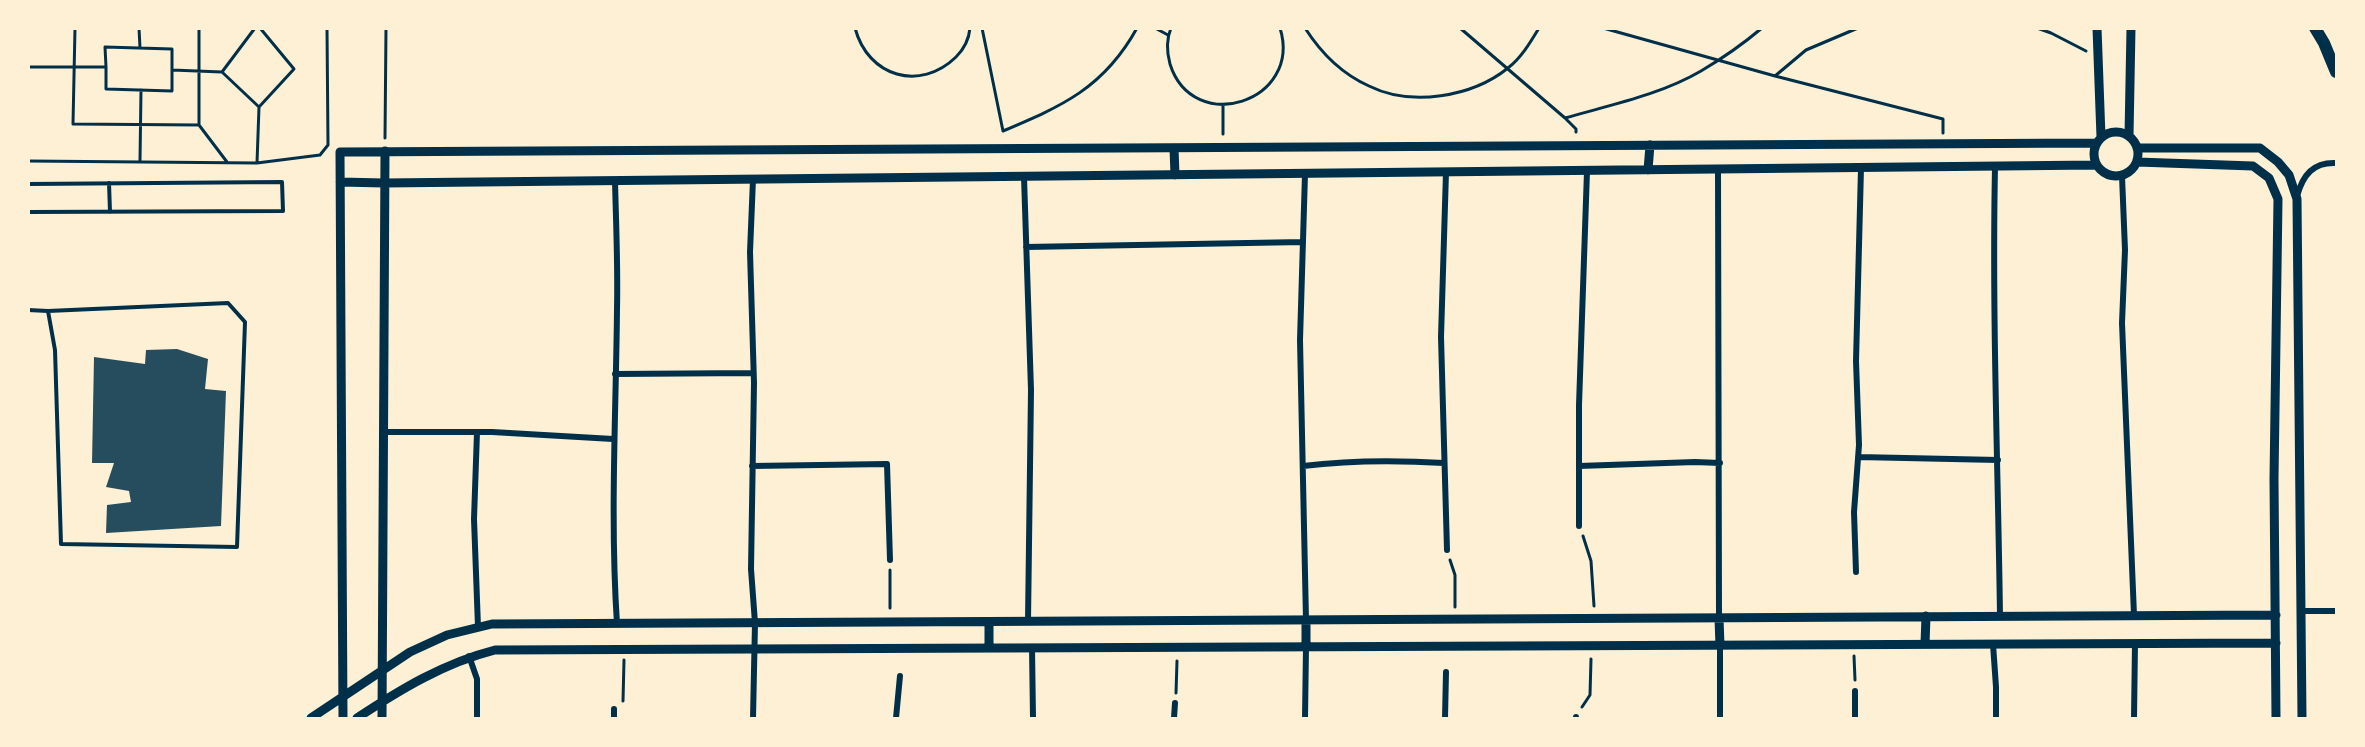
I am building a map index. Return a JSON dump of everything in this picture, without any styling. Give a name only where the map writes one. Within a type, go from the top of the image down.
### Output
[{"type":"main road","points":[[2315,28],[2337,72]]},
{"type":"street","points":[[2097,28],[2099,140],[2094,150],[2096,165],[2108,176],[2122,176],[2134,168],[2137,162],[2137,148],[2129,136],[2131,28]]},
{"type":"street","points":[[344,718],[340,152],[1944,144],[2099,140],[2116,132],[2129,136]]},
{"type":"street","points":[[1648,170],[1650,145]]},
{"type":"street","points":[[1174,148],[1175,175]]},
{"type":"street","points":[[2137,148],[2260,148],[2278,162],[2289,175],[2296,200],[2302,718]]},
{"type":"street","points":[[382,718],[385,152]]},
{"type":"street","points":[[2137,162],[2253,166],[2269,178],[2278,199],[2275,455],[2276,718]]},
{"type":"street","points":[[2296,200],[2302,180],[2313,167],[2337,163]]},
{"type":"street","points":[[340,182],[2096,165]]},
{"type":"street","points":[[1995,167],[1993,255],[2000,616]]},
{"type":"street","points":[[1856,572],[1854,512],[1858,458],[1856,361],[1861,168]]},
{"type":"street","points":[[1718,170],[1720,718]]},
{"type":"street","points":[[1579,526],[1579,405],[1587,171]]},
{"type":"street","points":[[1446,172],[1441,337],[1447,550]]},
{"type":"street","points":[[1305,174],[1300,340],[1306,620],[1305,718]]},
{"type":"street","points":[[2122,176],[2125,250],[2122,323],[2134,615]]},
{"type":"street","points":[[1024,177],[1031,390],[1028,621]]},
{"type":"street","points":[[753,179],[750,252],[753,373],[751,569],[755,623],[753,718]]},
{"type":"street","points":[[615,181],[617,275],[613,569],[617,624]]},
{"type":"street","points":[[1026,247],[1303,242]]},
{"type":"street","points":[[615,374],[753,373]]},
{"type":"street","points":[[384,432],[477,432],[613,439]]},
{"type":"street","points":[[477,432],[474,519],[478,627]]},
{"type":"street","points":[[1858,458],[1998,460]]},
{"type":"street","points":[[1303,466],[1346,461],[1398,460],[1444,463]]},
{"type":"street","points":[[1580,466],[1720,463]]},
{"type":"street","points":[[752,466],[887,464],[890,560]]},
{"type":"street","points":[[2302,611],[2337,611]]},
{"type":"street","points":[[311,718],[410,652],[447,635],[492,624],[2276,615]]},
{"type":"street","points":[[1925,644],[1926,616]]},
{"type":"street","points":[[988,622],[989,648]]},
{"type":"street","points":[[2134,718],[2135,643]]},
{"type":"street","points":[[357,718],[429,673],[469,657],[495,650],[2276,643]]},
{"type":"street","points":[[1993,644],[1996,718]]},
{"type":"street","points":[[1032,648],[1033,718]]},
{"type":"street","points":[[469,657],[477,679],[477,718]]},
{"type":"street","points":[[1445,718],[1446,672]]},
{"type":"street","points":[[896,718],[900,676]]},
{"type":"street","points":[[1855,691],[1855,718]]},
{"type":"street","points":[[1174,718],[1175,703]]},
{"type":"street","points":[[614,709],[614,718]]},
{"type":"lane","points":[[28,184],[282,182],[283,211],[28,212]]},
{"type":"lane","points":[[110,183],[110,212]]},
{"type":"lane","points":[[28,310],[48,312],[228,303],[245,322],[237,547],[61,544],[55,350],[48,312]]},
{"type":"path","points":[[75,28],[72,124],[200,125]]},
{"type":"path","points":[[139,28],[140,48]]},
{"type":"path","points":[[199,28],[200,125],[227,162]]},
{"type":"path","points":[[222,72],[255,28]]},
{"type":"path","points":[[257,163],[259,107],[294,69],[260,28]]},
{"type":"path","points":[[28,161],[257,163],[320,155],[328,145],[327,28]]},
{"type":"path","points":[[385,152],[386,28]]},
{"type":"path","points":[[855,28],[859,42],[870,59],[887,71],[907,76],[927,75],[946,66],[961,52],[970,28]]},
{"type":"path","points":[[982,28],[1003,132],[1060,107],[1084,92],[1129,44],[1137,28]]},
{"type":"path","points":[[1155,28],[1168,35]]},
{"type":"path","points":[[1171,28],[1168,35],[1167,55],[1174,74],[1186,91],[1203,101],[1223,106],[1243,103],[1261,93],[1274,79],[1282,60],[1283,40],[1280,28]]},
{"type":"path","points":[[1305,28],[1323,52],[1345,72],[1370,87],[1405,96],[1431,97],[1460,93],[1488,81],[1507,69],[1525,50],[1539,28]]},
{"type":"path","points":[[1460,28],[1576,129],[1576,146]]},
{"type":"path","points":[[1603,28],[1943,120],[1944,144]]},
{"type":"path","points":[[1565,118],[1655,91],[1699,72],[1762,28]]},
{"type":"path","points":[[1775,76],[1806,50],[1858,28]]},
{"type":"path","points":[[2037,28],[2098,57]]},
{"type":"path","points":[[105,47],[140,48],[172,49],[172,91],[106,89],[105,47]]},
{"type":"path","points":[[28,74],[29,66],[75,69],[106,67]]},
{"type":"path","points":[[172,70],[222,72],[259,107]]},
{"type":"path","points":[[140,162],[141,90]]},
{"type":"path","points":[[1223,106],[1224,148]]},
{"type":"path","points":[[1579,526],[1591,561],[1595,618]]},
{"type":"path","points":[[1447,550],[1455,575],[1456,619]]},
{"type":"path","points":[[890,560],[890,622]]},
{"type":"path","points":[[1854,644],[1855,691]]},
{"type":"path","points":[[1576,718],[1590,695],[1591,645]]},
{"type":"path","points":[[1175,703],[1178,647]]},
{"type":"path","points":[[614,709],[624,701],[624,650]]},
{"type":"building","points":[[177,349],[208,359],[205,389],[226,391],[221,526],[106,533],[107,505],[131,502],[129,491],[106,487],[114,463],[92,463],[94,357],[145,364],[146,350]]}]
